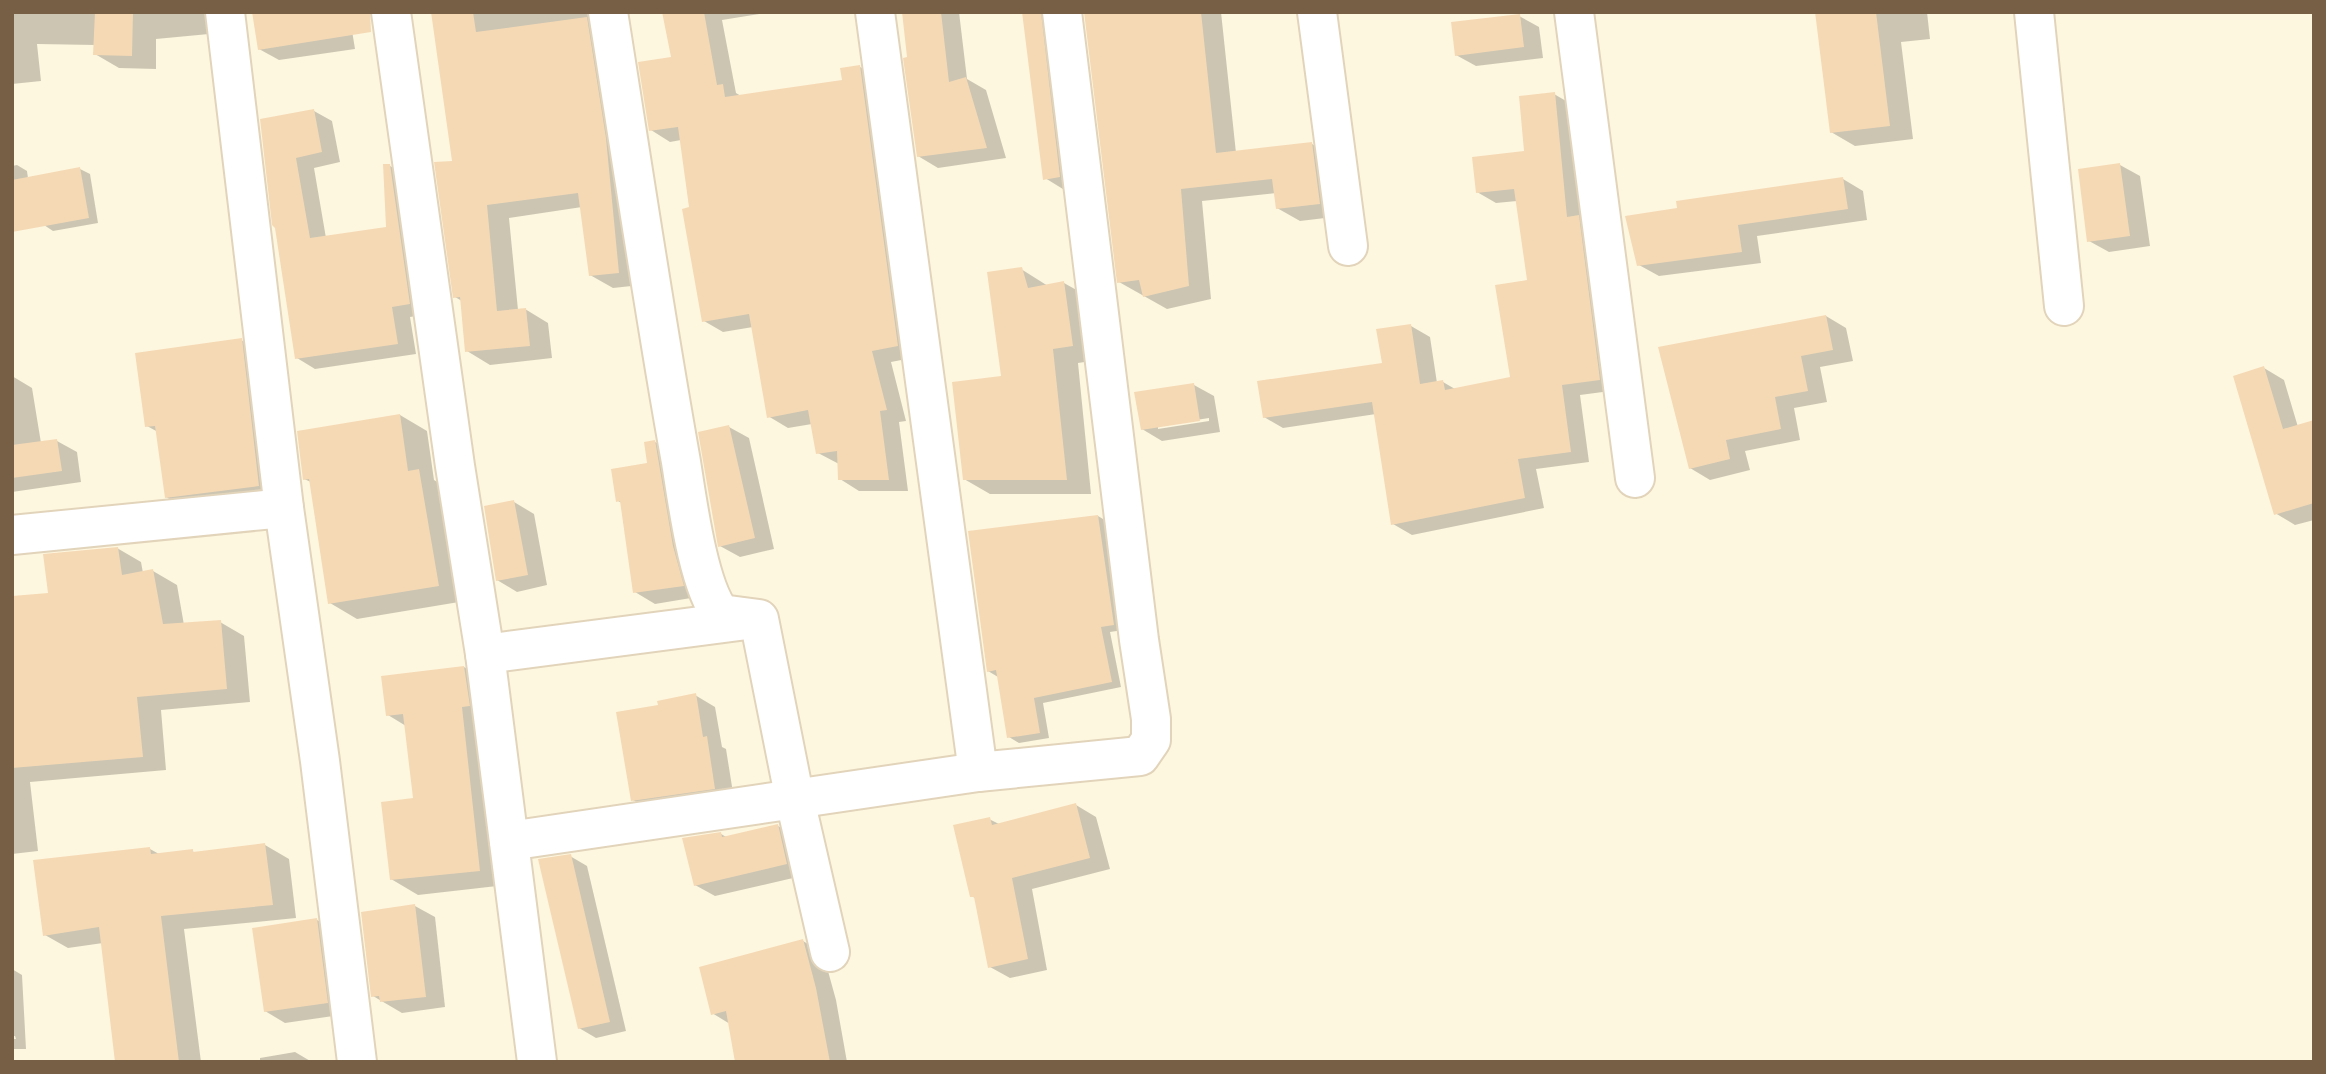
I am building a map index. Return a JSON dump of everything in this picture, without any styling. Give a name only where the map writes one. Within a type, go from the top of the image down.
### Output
[{"type":"street","points":[[225,12],[284,508],[320,761],[357,1062]]},
{"type":"street","points":[[391,12],[455,466],[485,654],[537,1062]]},
{"type":"street","points":[[608,12],[666,377],[707,589],[712,604],[721,614],[758,619]]},
{"type":"street","points":[[875,12],[978,772]]},
{"type":"street","points":[[509,841],[978,772],[1140,756],[1151,740],[1151,719],[1062,12]]},
{"type":"street","points":[[1317,12],[1348,246]]},
{"type":"street","points":[[1574,12],[1635,478]]},
{"type":"street","points":[[2034,12],[2064,306]]},
{"type":"street","points":[[12,536],[284,508]]},
{"type":"street","points":[[485,654],[758,619]]},
{"type":"street","points":[[758,619],[830,952]]},
{"type":"building","points":[[95,12],[133,12],[132,56],[93,55]]},
{"type":"building","points":[[252,12],[370,12],[371,32],[258,50]]},
{"type":"building","points":[[431,12],[473,12],[476,32],[587,17],[606,138],[619,273],[589,276],[578,193],[487,205],[497,311],[526,308],[530,346],[465,352],[460,297],[453,298],[434,162],[452,161]]},
{"type":"building","points":[[662,12],[704,12],[717,85],[723,84],[725,97],[842,80],[840,68],[860,65],[898,346],[872,351],[887,410],[880,411],[889,480],[838,480],[837,451],[816,454],[808,410],[767,418],[749,314],[702,322],[682,209],[689,207],[678,127],[649,131],[638,62],[671,57]]},
{"type":"building","points":[[902,12],[941,12],[949,82],[966,77],[987,148],[917,157],[903,58],[907,57]]},
{"type":"building","points":[[1022,12],[1041,12],[1060,177],[1043,180]]},
{"type":"building","points":[[1084,12],[1201,12],[1216,153],[1312,142],[1320,204],[1276,209],[1272,179],[1181,189],[1189,286],[1143,297],[1139,280],[1117,283]]},
{"type":"building","points":[[1815,12],[1876,12],[1890,126],[1830,133]]},
{"type":"building","points":[[1520,14],[1524,47],[1455,56],[1451,22]]},
{"type":"building","points":[[1555,92],[1567,217],[1579,215],[1600,380],[1562,385],[1571,452],[1518,459],[1525,498],[1391,525],[1372,402],[1263,418],[1257,381],[1382,363],[1376,329],[1411,324],[1420,384],[1443,380],[1445,390],[1510,377],[1495,285],[1527,280],[1514,189],[1476,193],[1472,157],[1524,151],[1519,96]]},
{"type":"building","points":[[314,109],[322,152],[296,158],[310,238],[386,227],[383,164],[390,164],[410,304],[392,307],[398,344],[295,359],[275,228],[272,225],[260,119]]},
{"type":"building","points":[[2120,163],[2130,236],[2087,242],[2078,169]]},
{"type":"building","points":[[80,167],[89,218],[12,232],[12,180]]},
{"type":"building","points":[[1843,177],[1848,209],[1738,225],[1742,252],[1637,266],[1625,216],[1677,208],[1676,201]]},
{"type":"building","points":[[1022,267],[1028,288],[1064,281],[1073,346],[1053,349],[1067,480],[963,480],[952,382],[1001,376],[987,272]]},
{"type":"building","points":[[1826,315],[1833,350],[1801,356],[1808,391],[1775,397],[1781,429],[1726,440],[1730,459],[1689,469],[1658,347]]},
{"type":"building","points":[[242,338],[259,486],[165,498],[155,426],[145,427],[135,353]]},
{"type":"building","points":[[2264,366],[2283,429],[2314,420],[2314,503],[2274,515],[2233,376]]},
{"type":"building","points":[[1194,383],[1200,421],[1141,430],[1134,392]]},
{"type":"building","points":[[400,414],[408,471],[419,469],[439,586],[328,604],[309,479],[303,480],[297,431]]},
{"type":"building","points":[[729,425],[755,538],[718,547],[698,432]]},
{"type":"building","points":[[57,439],[62,471],[12,478],[12,445]]},
{"type":"building","points":[[655,440],[673,546],[684,586],[633,593],[620,501],[616,502],[611,469],[647,463],[644,442]]},
{"type":"building","points":[[514,500],[528,575],[496,581],[484,506]]},
{"type":"building","points":[[1098,515],[1114,625],[1101,627],[1112,682],[1034,698],[1040,733],[1007,738],[996,670],[987,672],[968,531]]},
{"type":"building","points":[[118,547],[122,575],[153,569],[163,624],[221,620],[227,689],[137,697],[143,757],[12,768],[12,596],[48,593],[43,554]]},
{"type":"building","points":[[464,666],[470,706],[462,707],[480,871],[390,880],[381,802],[413,798],[403,714],[386,716],[381,676]]},
{"type":"building","points":[[696,693],[703,737],[707,736],[715,789],[631,801],[616,712],[658,705],[657,701]]},
{"type":"building","points":[[1076,803],[1090,858],[1012,878],[1028,959],[988,968],[974,897],[970,897],[953,825],[990,817],[992,825]]},
{"type":"building","points":[[778,824],[787,864],[694,886],[682,838],[721,832],[722,837]]},
{"type":"building","points":[[265,843],[273,905],[161,916],[179,1062],[115,1062],[99,927],[43,936],[33,860],[150,847],[151,854]]},
{"type":"building","points":[[571,854],[610,1022],[578,1029],[538,859]]},
{"type":"building","points":[[415,904],[426,997],[380,1002],[379,996],[371,997],[361,912]]},
{"type":"building","points":[[317,918],[328,1003],[264,1012],[252,928]]},
{"type":"building","points":[[803,939],[816,988],[830,1062],[735,1062],[726,1011],[711,1015],[699,967]]}]
